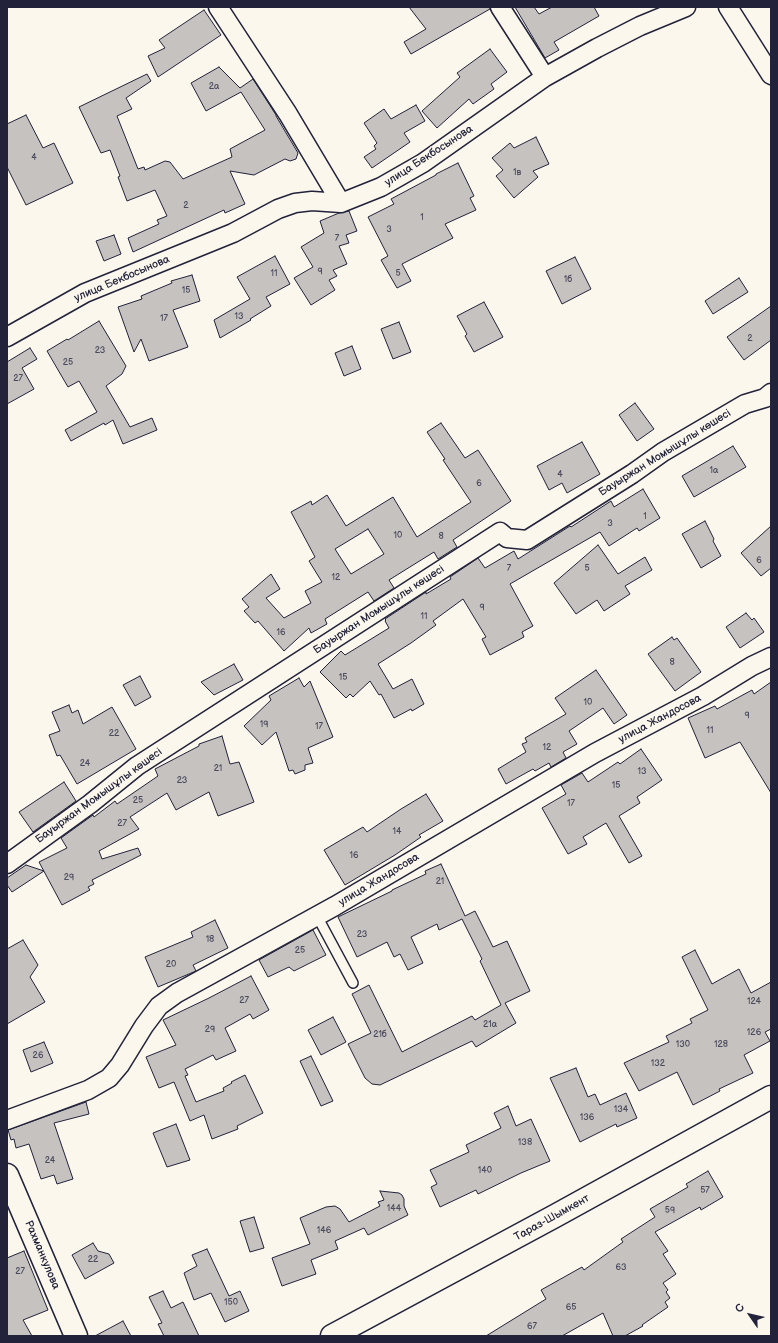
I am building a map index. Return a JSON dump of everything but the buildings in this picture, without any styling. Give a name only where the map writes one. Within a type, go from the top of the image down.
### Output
[{"type":"main road","name":"Тараз-Шымкент","points":[[332,1336],[555,1216],[771,1097]]},
{"type":"main road","name":"Рахманкулова","points":[[7,1175],[76,1336]]},
{"type":"street","points":[[218,7],[288,114],[341,203]]},
{"type":"street","points":[[500,7],[545,77]]},
{"type":"street","name":"улица Бекбосынова","points":[[7,337],[85,293],[233,233],[278,209],[295,203],[312,201],[341,203],[381,187],[423,162],[545,77],[640,26],[686,7]]},
{"type":"street","points":[[728,7],[771,76]]},
{"type":"street","name":"Бауыржан Момышұлы көшесі","points":[[7,864],[90,804],[137,766],[500,532],[507,538],[527,540],[632,474],[663,452],[745,404],[769,399]]},
{"type":"street","name":"улица Жандосова","points":[[7,1120],[88,1090],[108,1078],[120,1065],[144,1026],[159,1006],[177,993],[317,916],[595,753],[703,696],[752,666],[771,657]]},
{"type":"lane","points":[[317,916],[353,983]]}]
